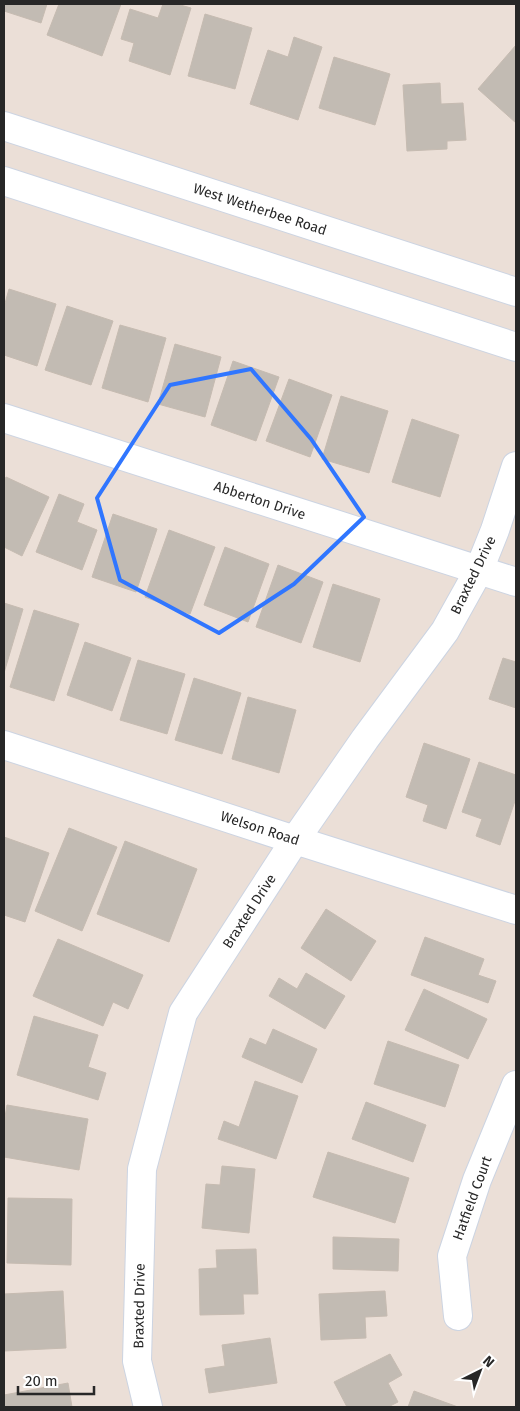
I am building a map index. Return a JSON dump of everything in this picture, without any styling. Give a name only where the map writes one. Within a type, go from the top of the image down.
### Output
[{"type":"street","name":"West Wetherbee Road","points":[[4,126],[516,292]]},
{"type":"street","points":[[4,181],[516,347]]},
{"type":"street","name":"Abberton Drive","points":[[4,418],[516,582]]},
{"type":"street","name":"Braxted Drive","points":[[148,1407],[137,1361],[142,1169],[183,1013],[295,840],[365,739],[445,631],[479,570],[495,530],[516,466]]},
{"type":"street","name":"Welson Road","points":[[4,745],[516,910]]},
{"type":"street","name":"Hatfield Court","points":[[458,1316],[452,1256],[477,1180],[516,1085]]},
{"type":"highlighted area","points":[[251,369],[311,439],[364,517],[294,584],[219,633],[120,580],[97,498],[170,385]]},
{"type":"building","points":[[4,4],[47,4],[41,23],[4,11]]},
{"type":"building","points":[[59,4],[121,4],[102,56],[47,35]]},
{"type":"building","points":[[163,4],[177,4],[191,8],[170,75],[129,61],[134,43],[121,39],[130,9],[158,18]]},
{"type":"building","points":[[205,14],[252,28],[235,89],[188,76]]},
{"type":"building","points":[[294,37],[322,47],[298,120],[250,104],[268,50],[288,57]]},
{"type":"building","points":[[516,45],[516,123],[478,89]]},
{"type":"building","points":[[334,57],[390,74],[375,125],[319,108]]},
{"type":"building","points":[[440,83],[441,104],[463,103],[466,140],[447,141],[447,149],[407,151],[403,85]]},
{"type":"building","points":[[9,289],[56,304],[37,366],[4,355],[4,307]]},
{"type":"building","points":[[67,306],[113,321],[91,385],[45,370]]},
{"type":"building","points":[[120,325],[166,338],[148,402],[102,388]]},
{"type":"building","points":[[175,344],[221,357],[205,417],[158,404]]},
{"type":"building","points":[[233,361],[279,377],[256,441],[211,425]]},
{"type":"building","points":[[289,379],[332,395],[310,457],[266,441]]},
{"type":"building","points":[[341,396],[388,411],[369,473],[322,459]]},
{"type":"building","points":[[412,419],[459,435],[440,497],[392,482]]},
{"type":"building","points":[[6,477],[49,497],[22,556],[4,547],[4,482]]},
{"type":"building","points":[[59,494],[84,504],[77,522],[97,530],[82,570],[36,552]]},
{"type":"building","points":[[113,514],[157,529],[136,592],[92,577]]},
{"type":"building","points":[[169,530],[215,547],[190,614],[145,597]]},
{"type":"building","points":[[225,547],[269,564],[248,622],[204,605]]},
{"type":"building","points":[[278,565],[323,582],[301,643],[256,627]]},
{"type":"building","points":[[333,584],[380,599],[360,662],[313,647]]},
{"type":"building","points":[[4,603],[23,609],[4,673]]},
{"type":"building","points":[[34,610],[79,624],[54,701],[10,687]]},
{"type":"building","points":[[85,642],[131,658],[112,711],[67,695]]},
{"type":"building","points":[[503,658],[516,662],[516,708],[489,699]]},
{"type":"building","points":[[138,660],[185,674],[167,734],[120,720]]},
{"type":"building","points":[[194,678],[241,693],[222,754],[175,740]]},
{"type":"building","points":[[248,697],[296,710],[279,773],[232,759]]},
{"type":"building","points":[[424,743],[470,759],[446,829],[423,821],[428,805],[406,797]]},
{"type":"building","points":[[479,762],[516,775],[516,798],[500,845],[476,836],[482,819],[462,812]]},
{"type":"building","points":[[69,828],[117,847],[82,931],[35,911]]},
{"type":"building","points":[[4,837],[49,853],[25,922],[4,915]]},
{"type":"building","points":[[125,841],[197,869],[169,942],[97,914]]},
{"type":"building","points":[[326,909],[376,941],[351,981],[301,948]]},
{"type":"building","points":[[425,937],[484,959],[478,975],[496,981],[488,1003],[411,975]]},
{"type":"building","points":[[58,939],[143,975],[128,1009],[113,1002],[103,1026],[33,996]]},
{"type":"building","points":[[306,973],[345,996],[325,1029],[269,996],[279,978],[297,989]]},
{"type":"building","points":[[424,989],[487,1019],[468,1059],[405,1030]]},
{"type":"building","points":[[34,1016],[98,1035],[88,1067],[106,1073],[98,1100],[17,1075]]},
{"type":"building","points":[[273,1029],[317,1049],[302,1083],[242,1057],[250,1038],[266,1045]]},
{"type":"building","points":[[388,1041],[459,1065],[445,1107],[374,1084]]},
{"type":"building","points":[[255,1081],[298,1096],[276,1159],[218,1139],[224,1121],[239,1127]]},
{"type":"building","points":[[366,1102],[426,1125],[413,1162],[352,1139]]},
{"type":"building","points":[[7,1105],[88,1119],[79,1170],[4,1157],[4,1123]]},
{"type":"building","points":[[328,1152],[409,1178],[395,1223],[313,1197]]},
{"type":"building","points":[[222,1166],[255,1169],[249,1233],[202,1228],[206,1184],[220,1185]]},
{"type":"building","points":[[8,1198],[72,1199],[71,1265],[7,1263]]},
{"type":"building","points":[[333,1237],[399,1239],[398,1271],[333,1269]]},
{"type":"building","points":[[256,1249],[258,1294],[243,1294],[244,1314],[200,1315],[199,1269],[217,1268],[216,1250]]},
{"type":"building","points":[[63,1291],[66,1348],[4,1351],[4,1294]]},
{"type":"building","points":[[385,1291],[387,1316],[365,1317],[366,1338],[321,1340],[319,1294]]},
{"type":"building","points":[[270,1338],[277,1383],[209,1393],[205,1369],[225,1366],[222,1345]]},
{"type":"building","points":[[390,1354],[402,1375],[388,1383],[398,1402],[388,1407],[347,1407],[334,1382]]},
{"type":"building","points":[[68,1383],[72,1407],[4,1407],[4,1395]]},
{"type":"building","points":[[414,1391],[458,1407],[408,1407]]}]
